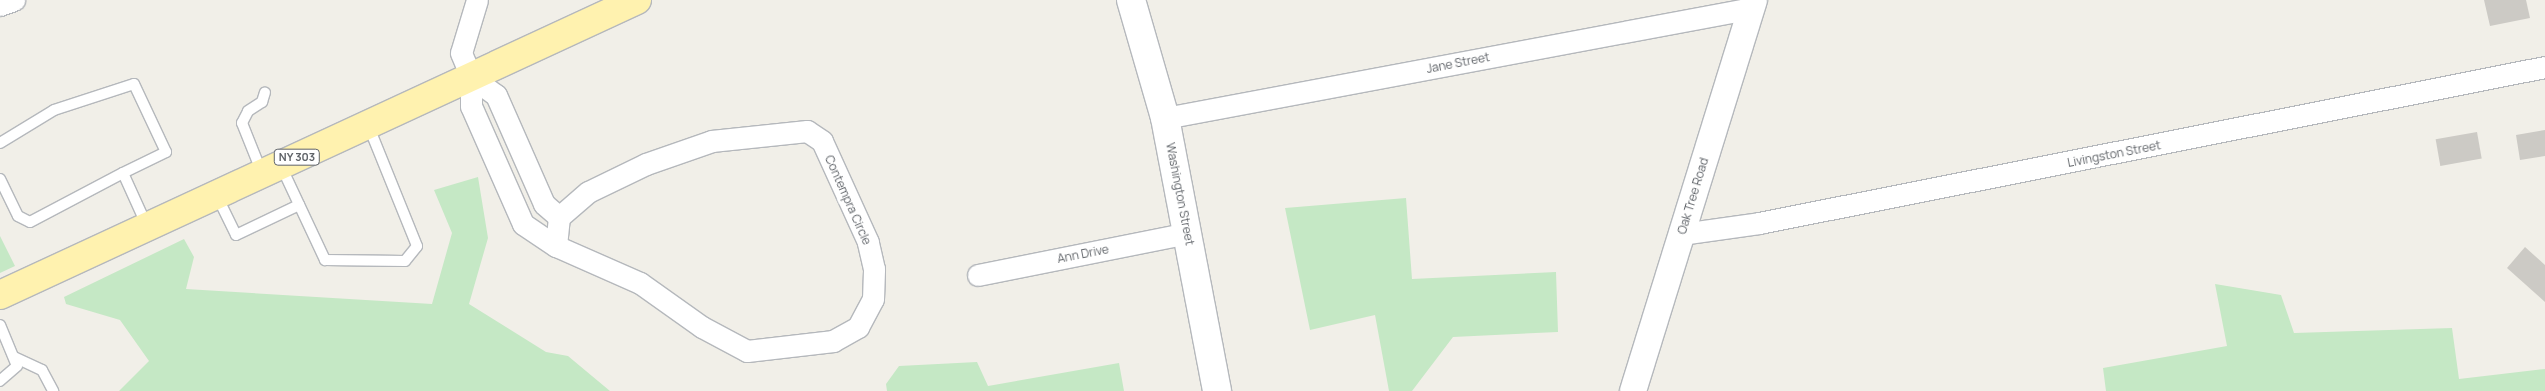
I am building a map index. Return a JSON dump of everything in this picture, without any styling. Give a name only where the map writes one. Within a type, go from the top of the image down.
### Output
[{"type":"main road","name":"NY 303","points":[[0,295],[637,0]]},
{"type":"main road","name":"Washington Street","points":[[1135,2],[1165,118],[1217,391]]},
{"type":"street","points":[[0,5],[14,0]]},
{"type":"street","points":[[477,0],[461,53],[471,77],[496,94],[544,204],[559,217],[556,246]]},
{"type":"street","name":"Jane Street","points":[[1165,118],[1753,4]]},
{"type":"street","name":"Oak Tree Road","points":[[1633,391],[1753,4]]},
{"type":"street","name":"Livingston Street","points":[[1682,234],[1760,223],[2545,67]]},
{"type":"street","name":"Contempra Circle","points":[[471,77],[471,106],[523,224],[556,246],[640,283],[702,327],[747,351],[833,341],[858,327],[873,298],[874,269],[868,242],[822,141],[807,131],[712,141],[646,164],[588,192],[559,217]]},
{"type":"street","name":"Ann Drive","points":[[978,275],[1188,233]]},
{"type":"lane","points":[[0,143],[54,110],[134,84],[166,152],[30,222],[18,216],[0,180]]},
{"type":"lane","points":[[265,92],[262,102],[248,111],[242,123],[271,169],[299,205],[325,260],[405,261],[417,246],[368,124]]},
{"type":"lane","points":[[123,173],[147,227]]},
{"type":"lane","points":[[216,195],[236,235],[299,205]]},
{"type":"lane","points":[[0,325],[14,356],[14,371],[0,380]]},
{"type":"lane","points":[[14,356],[42,370],[53,391]]},
{"type":"green space","points":[[478,177],[488,238],[469,304],[546,352],[568,356],[610,391],[119,391],[149,361],[120,320],[66,304],[64,297],[184,239],[194,257],[186,289],[432,304],[452,233],[434,190]]},
{"type":"green space","points":[[1406,198],[1412,279],[1556,272],[1558,332],[1453,337],[1412,391],[1389,391],[1375,315],[1310,330],[1285,208]]},
{"type":"green space","points":[[0,236],[15,266],[0,273]]},
{"type":"green space","points":[[2215,284],[2281,295],[2294,333],[2452,328],[2459,379],[2545,369],[2545,391],[2106,391],[2103,368],[2227,346]]},
{"type":"green space","points":[[977,362],[988,386],[1119,363],[1124,391],[887,391],[886,384],[899,366]]},
{"type":"building","points":[[2484,0],[2526,0],[2530,18],[2490,26]]},
{"type":"building","points":[[2545,130],[2545,156],[2520,160],[2516,135]]},
{"type":"building","points":[[2477,132],[2482,159],[2440,166],[2436,139]]},
{"type":"building","points":[[2525,247],[2545,265],[2545,302],[2507,268]]}]
